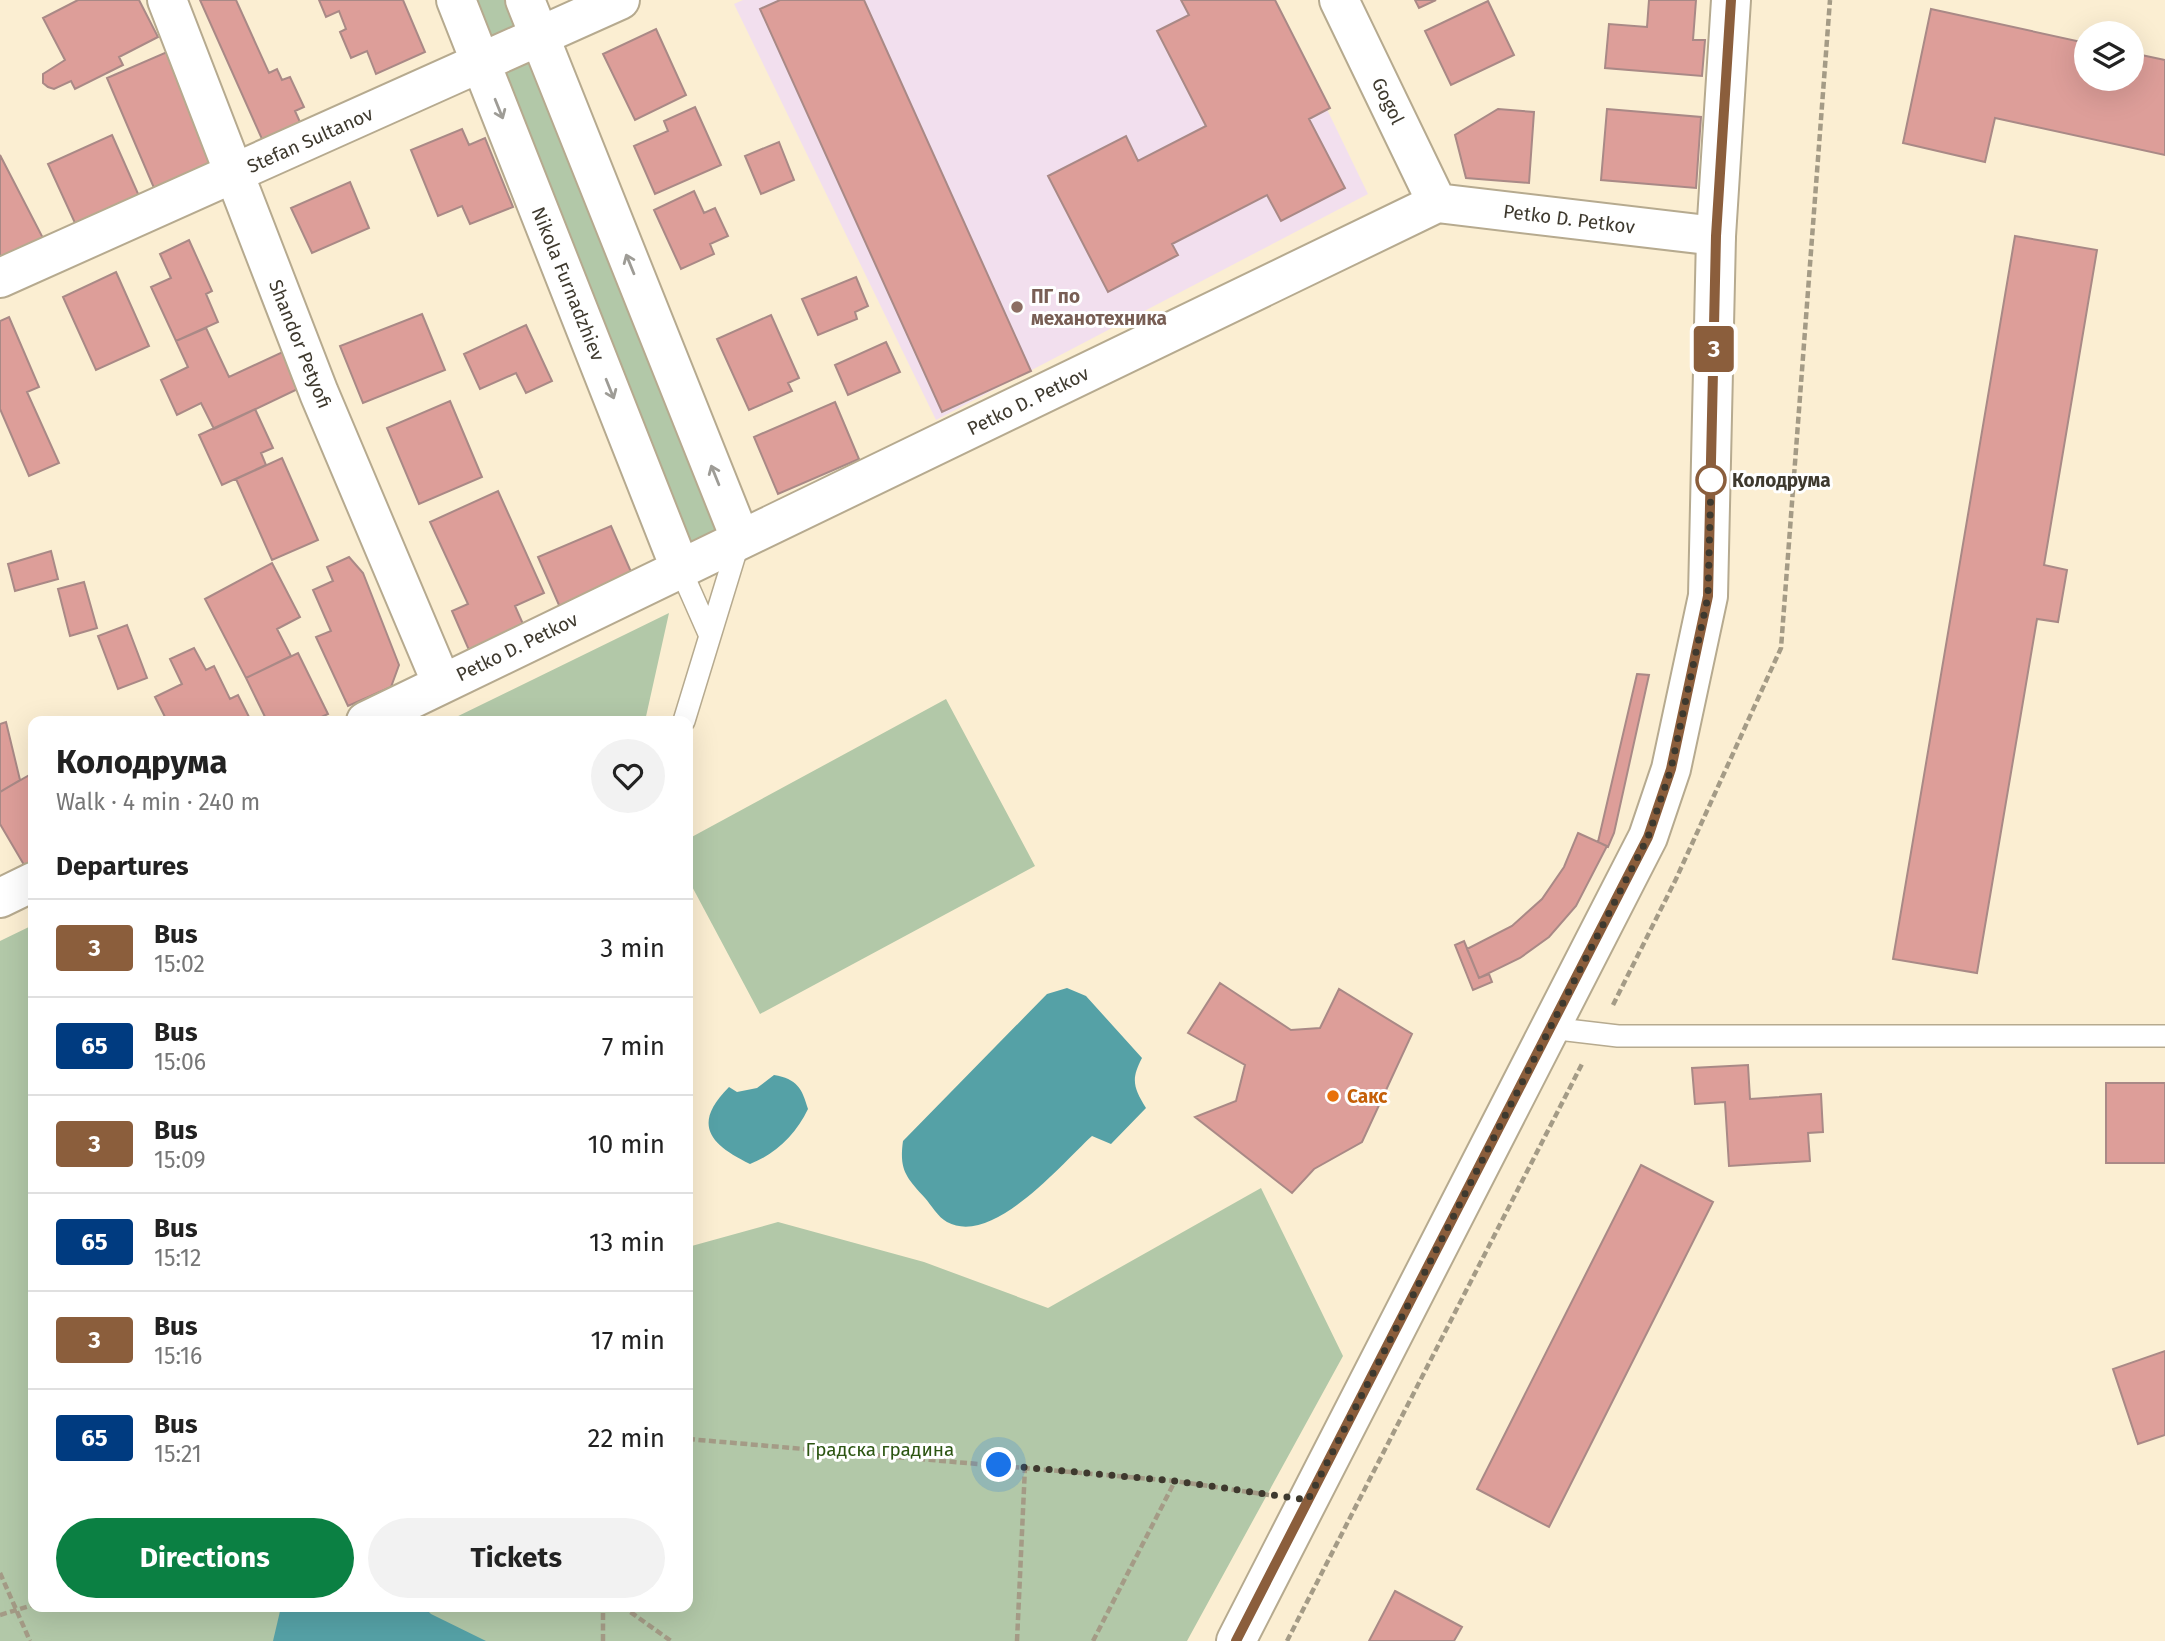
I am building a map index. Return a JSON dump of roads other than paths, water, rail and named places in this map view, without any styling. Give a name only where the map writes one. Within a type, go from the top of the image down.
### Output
[{"type":"street","name":"Shandor Petyofi","points":[[167,0],[319,393],[442,684]]},
{"type":"street","name":"Nikola Furnadzhiev","points":[[456,0],[681,568]]},
{"type":"street","points":[[525,0],[740,538]]},
{"type":"street","name":"Stefan Sultanov","points":[[0,278],[620,0]]},
{"type":"street","name":"Gogol","points":[[1339,0],[1437,202]]},
{"type":"street","points":[[1236,1641],[1648,837],[1671,769],[1708,596],[1716,236],[1731,0]]},
{"type":"street","name":"Petko D. Petkov","points":[[376,716],[1437,202],[1716,236]]},
{"type":"street","points":[[0,898],[28,884]]},
{"type":"lane","points":[[686,716],[740,538]]},
{"type":"lane","points":[[681,568],[710,636]]},
{"type":"lane","points":[[1550,1028],[1618,1036],[2165,1036]]},
{"type":"water","points":[[1067,988],[1086,996],[1142,1058],[1135,1083],[1146,1108],[1111,1144],[1092,1136],[1045,1182],[1005,1213],[985,1223],[965,1227],[947,1222],[935,1211],[905,1172],[902,1159],[903,1141],[1047,994]]},
{"type":"water","points":[[774,1075],[788,1079],[797,1086],[808,1109],[798,1127],[784,1142],[768,1155],[750,1164],[724,1149],[716,1141],[710,1132],[711,1112],[729,1087],[737,1092],[757,1088]]},
{"type":"water","points":[[280,1612],[429,1612],[486,1641],[273,1641]]},
{"type":"place","name":"ПГ по механотехника","points":[[1017,307]]},
{"type":"place","name":"Колодрума","points":[[1711,480]]},
{"type":"place","name":"Сакс","points":[[1333,1096]]},
{"type":"park label","name":"Градска градина","points":[[880,1449]]}]
